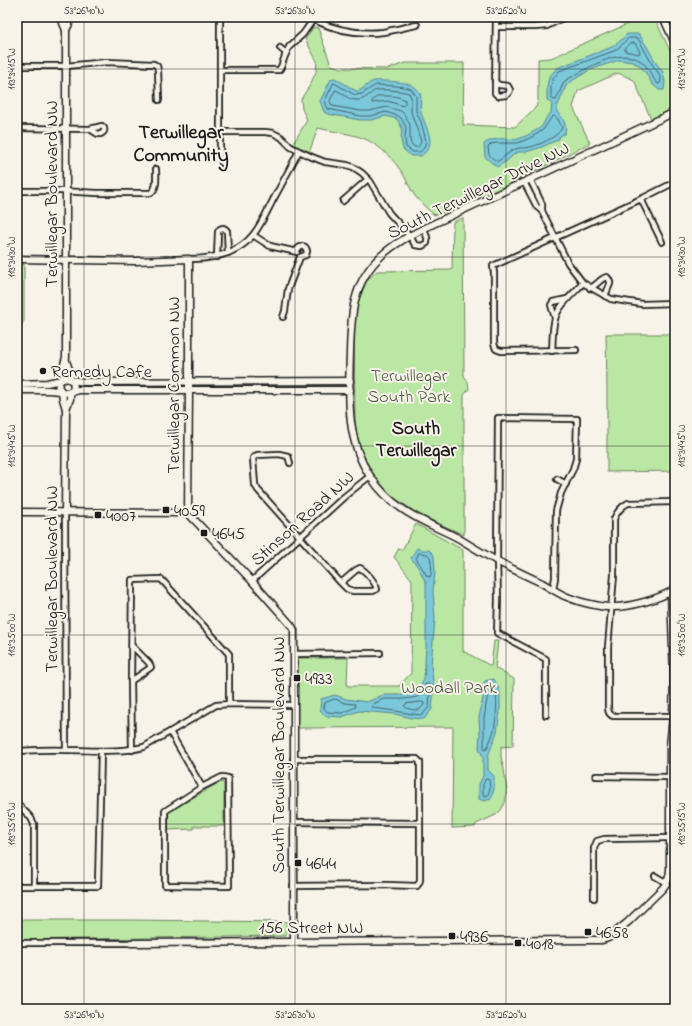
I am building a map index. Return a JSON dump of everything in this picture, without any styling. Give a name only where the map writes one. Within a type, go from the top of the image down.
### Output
[{"type":"street","name":"Terwillegar Boulevard NW","points":[[61,379],[66,358],[66,30],[63,23],[63,17]]},
{"type":"street","name":"Terwillegar Boulevard NW","points":[[66,30],[69,24],[69,17]]},
{"type":"street","points":[[220,17],[220,155],[222,163]]},
{"type":"street","points":[[495,82],[496,17]]},
{"type":"street","points":[[496,27],[547,26],[565,17]]},
{"type":"street","points":[[663,17],[675,43]]},
{"type":"street","points":[[672,17],[675,22]]},
{"type":"street","points":[[220,70],[279,70],[286,53],[292,44],[303,34],[314,18],[333,28],[359,32],[379,32],[417,25]]},
{"type":"street","points":[[280,48],[286,53]]},
{"type":"street","points":[[17,66],[66,66],[108,62],[154,64],[157,66],[158,70],[159,100]]},
{"type":"street","name":"South Terwillegar Drive NW","points":[[673,590],[658,599],[632,605],[611,607],[569,598],[497,561],[402,509],[384,494],[370,476],[361,460],[350,424],[350,381],[351,318],[353,305],[366,274],[380,257],[396,244],[410,236],[675,112]]},
{"type":"street","points":[[17,128],[90,129]]},
{"type":"street","points":[[220,132],[265,132],[273,134],[280,137],[299,152],[325,162],[353,167],[368,179],[389,213],[410,236],[416,245],[425,245],[427,243],[427,234],[423,230]]},
{"type":"street","points":[[17,259],[135,261],[189,260],[217,257],[228,253],[240,246],[253,235],[299,152]]},
{"type":"street","points":[[17,191],[150,193],[154,191],[155,188],[156,169]]},
{"type":"street","points":[[343,201],[368,179]]},
{"type":"street","points":[[527,181],[537,207],[542,211],[568,263],[583,284],[611,299],[642,304],[675,303]]},
{"type":"street","points":[[576,350],[552,351],[496,349],[494,344],[493,266],[675,182]]},
{"type":"street","points":[[641,199],[662,242]]},
{"type":"street","points":[[217,257],[218,232],[221,228],[227,231],[228,253]]},
{"type":"street","points":[[253,235],[270,246],[296,251],[300,257]]},
{"type":"street","points":[[296,251],[300,246],[306,248],[306,255],[300,257]]},
{"type":"street","points":[[283,317],[288,289],[300,257]]},
{"type":"street","name":"Terwillegar Common NW","points":[[188,513],[189,260]]},
{"type":"street","points":[[590,288],[606,277],[610,281],[610,284],[605,296]]},
{"type":"street","points":[[552,351],[555,318],[559,309],[583,284]]},
{"type":"street","points":[[555,318],[550,305],[553,302],[568,299]]},
{"type":"street","name":"Terwillegar Boulevard NW","points":[[66,358],[70,372],[70,379]]},
{"type":"street","points":[[17,384],[47,383],[65,378],[85,382],[350,381]]},
{"type":"street","points":[[61,379],[58,386],[62,392]]},
{"type":"street","points":[[70,379],[74,386],[70,392]]},
{"type":"street","points":[[17,390],[48,390],[65,393],[86,390],[350,390]]},
{"type":"street","name":"Terwillegar Boulevard NW","points":[[62,392],[62,399],[66,409]]},
{"type":"street","name":"Terwillegar Boulevard NW","points":[[66,750],[66,409],[70,399],[70,392]]},
{"type":"street","points":[[546,716],[546,659],[497,633],[498,418],[576,419],[576,459],[573,469],[561,493],[556,511],[555,578],[553,589]]},
{"type":"street","points":[[290,463],[288,456],[279,454],[257,455],[254,458],[255,485],[258,490],[341,583],[347,589],[353,591],[373,591],[377,589],[375,584],[360,568],[341,583]]},
{"type":"street","name":"Stinson Road NW","points":[[252,581],[370,476]]},
{"type":"street","points":[[557,479],[566,484]]},
{"type":"street","points":[[673,716],[610,715],[608,712],[608,647],[614,574],[614,519],[624,505],[628,503],[675,502]]},
{"type":"street","points":[[17,512],[188,513]]},
{"type":"street","name":"South Terwillegar Boulevard NW","points":[[188,513],[252,581],[292,627],[294,632],[294,942]]},
{"type":"street","points":[[132,750],[132,580],[162,579],[229,654],[229,704]]},
{"type":"street","points":[[655,876],[667,883],[670,869],[670,746],[675,677],[673,590]]},
{"type":"street","points":[[131,681],[151,667],[149,663],[132,646]]},
{"type":"street","points":[[294,654],[380,653]]},
{"type":"street","points":[[17,751],[132,750],[144,747],[216,705],[294,705]]},
{"type":"street","points":[[170,732],[202,787]]},
{"type":"street","points":[[18,886],[98,886],[101,751]]},
{"type":"street","points":[[293,760],[417,759],[420,762],[420,883],[416,886],[293,886]]},
{"type":"street","points":[[596,776],[670,777]]},
{"type":"street","points":[[222,778],[228,778],[228,886],[164,885],[165,811],[202,787],[222,778]]},
{"type":"street","points":[[17,803],[32,819],[34,824],[34,886]]},
{"type":"street","points":[[294,822],[420,822]]},
{"type":"street","points":[[594,898],[594,848],[597,841],[604,838],[670,838]]},
{"type":"street","name":"156 Street NW","points":[[17,943],[606,939],[628,922],[667,883]]},
{"type":"green space","points":[[643,17],[654,17],[675,61],[675,108],[651,119],[634,80],[618,73],[578,91],[573,107],[590,143],[466,206],[434,215],[415,196],[396,164],[382,149],[365,139],[318,128],[309,153],[293,144],[307,120],[302,109],[301,99],[316,72],[317,61],[305,39],[314,27],[318,28],[331,65],[341,68],[388,69],[405,63],[464,63],[463,125],[515,127],[536,107],[538,101],[538,59],[551,58]]},
{"type":"green space","name":"Terwillegar South Park","points":[[463,218],[464,376],[468,382],[469,389],[464,395],[464,535],[418,514],[392,496],[370,469],[361,450],[355,424],[354,322],[358,302],[367,280],[377,271],[452,270],[453,222]]},
{"type":"green space","points":[[17,263],[24,264],[24,321],[20,327],[17,327]]},
{"type":"green space","points":[[606,334],[675,334],[675,471],[607,472]]},
{"type":"green space","name":"Woodall Park","points":[[416,524],[463,550],[463,651],[491,666],[494,641],[498,641],[495,668],[514,679],[513,746],[501,747],[501,757],[507,791],[505,803],[496,815],[476,824],[475,827],[452,828],[453,727],[297,728],[298,658],[348,658],[347,686],[399,686],[411,673],[412,580],[394,557],[399,548],[402,550]]},
{"type":"green space","points":[[220,782],[224,784],[224,826],[194,826],[194,829],[167,830],[167,813]]},
{"type":"green space","points":[[17,920],[287,922],[286,936],[17,940]]},
{"type":"water","points":[[627,34],[639,34],[663,72],[665,82],[664,90],[659,90],[652,84],[646,73],[639,65],[632,62],[620,60],[604,65],[588,71],[567,84],[557,105],[557,112],[565,124],[565,133],[559,137],[559,139],[542,147],[514,154],[507,161],[497,167],[485,157],[484,144],[487,142],[498,139],[520,138],[534,132],[542,126],[551,113],[552,104],[547,100],[547,86],[549,77],[557,68],[612,47]]},
{"type":"water","points":[[335,78],[356,91],[361,90],[374,81],[404,83],[415,87],[420,93],[420,110],[430,138],[429,146],[426,151],[421,156],[411,156],[403,149],[401,139],[402,128],[397,119],[386,116],[371,120],[360,120],[324,112],[320,101],[331,79]]},
{"type":"water","points":[[417,548],[421,550],[429,550],[434,555],[435,572],[433,591],[435,619],[431,665],[434,688],[432,709],[424,719],[411,718],[395,714],[359,711],[342,717],[325,716],[320,710],[321,699],[335,695],[346,699],[367,702],[383,695],[404,695],[417,693],[424,679],[426,647],[426,583],[418,567],[411,558]]},
{"type":"water","points":[[494,679],[500,691],[500,712],[497,732],[488,756],[488,770],[494,776],[494,789],[491,799],[484,801],[479,799],[479,784],[483,776],[483,757],[479,748],[479,718],[483,698],[483,686],[485,681]]},
{"type":"place","name":"Remedy Cafe","points":[[43,371]]},
{"type":"place","name":"4059","points":[[166,510]]},
{"type":"place","name":"4007","points":[[98,515]]},
{"type":"place","name":"4645","points":[[204,533]]},
{"type":"place","name":"4933","points":[[297,678]]},
{"type":"place","name":"4644","points":[[298,863]]},
{"type":"place","name":"4658","points":[[588,932]]},
{"type":"place","name":"4936","points":[[452,936]]},
{"type":"place","name":"4018","points":[[518,943]]},
{"type":"district","name":"Terwillegar Community","points":[[181,142]]},
{"type":"district","name":"South Terwillegar","points":[[416,438]]}]
